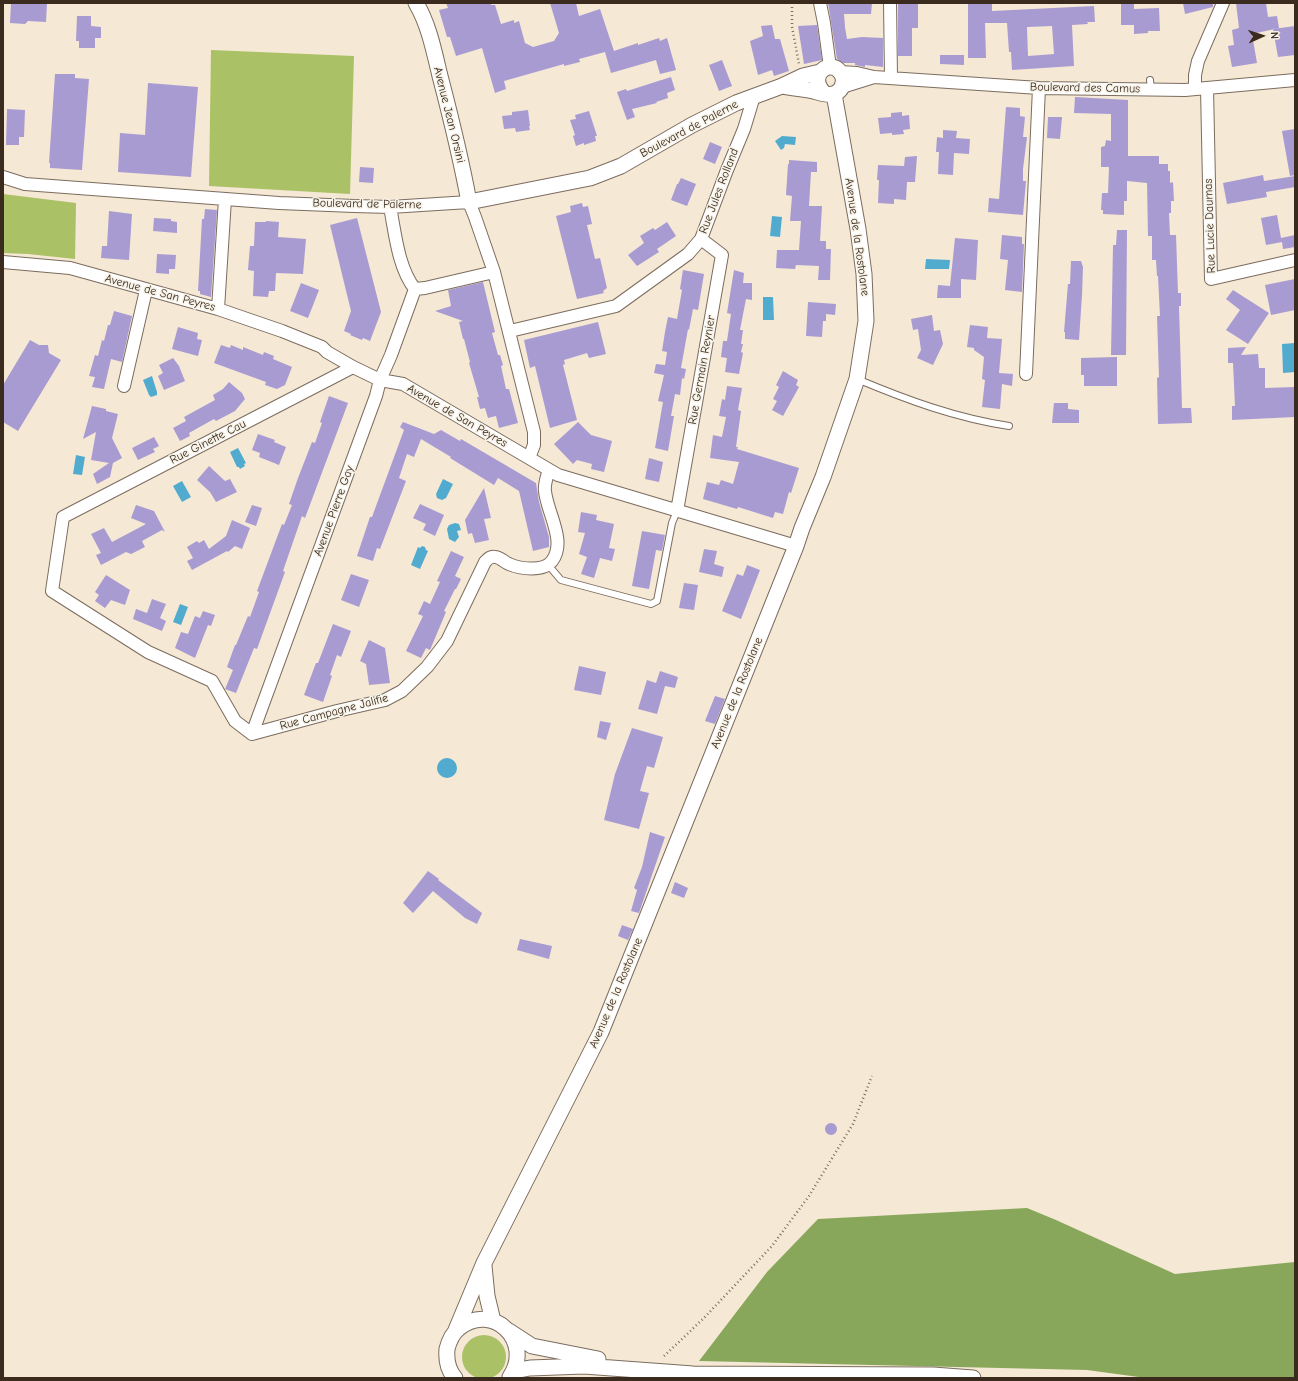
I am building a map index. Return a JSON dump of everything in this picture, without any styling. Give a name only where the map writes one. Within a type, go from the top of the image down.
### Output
[{"type":"street","name":"Avenue Jean Orsini","points":[[405,3],[415,18],[427,29]]},
{"type":"street","name":"Avenue Jean Orsini","points":[[416,3],[424,16],[458,145],[469,202]]},
{"type":"street","points":[[820,3],[832,81]]},
{"type":"street","points":[[890,3],[891,77]]},
{"type":"street","points":[[1201,89],[1194,75],[1198,61],[1223,3]]},
{"type":"street","name":"Boulevard de Palerne","points":[[3,177],[25,184],[279,203],[390,207],[469,202],[590,178],[621,166],[692,125],[754,96],[782,86],[803,76],[832,81]]},
{"type":"street","name":"Boulevard des Camus","points":[[832,81],[891,77],[1039,88],[1151,85],[1201,89],[1295,80]]},
{"type":"street","name":"Boulevard de Palerne","points":[[782,86],[832,81]]},
{"type":"street","name":"Avenue de la Rostolane","points":[[448,1375],[447,1358],[451,1338],[456,1330],[484,1263],[601,1032],[796,546],[823,477],[857,379],[866,321],[864,274],[858,229],[832,81]]},
{"type":"street","points":[[1026,374],[1039,88]]},
{"type":"street","name":"Rue Lucie Daumas","points":[[1201,89],[1211,279],[1295,260]]},
{"type":"street","name":"Rue Jules Rolland","points":[[510,331],[616,306],[688,254],[701,239],[744,129],[754,96]]},
{"type":"street","points":[[218,309],[225,198]]},
{"type":"street","points":[[469,202],[494,272],[510,331],[534,432],[534,445],[529,458]]},
{"type":"street","points":[[390,207],[401,259],[409,281],[415,289],[494,272]]},
{"type":"street","name":"Rue Germain Reynier","points":[[677,511],[722,255],[701,239]]},
{"type":"street","name":"Avenue de San Peyres","points":[[3,262],[42,264],[70,268],[218,309],[282,331],[322,347],[327,352],[353,367],[380,380],[403,384],[558,475],[796,546]]},
{"type":"street","name":"Avenue Pierre Gay","points":[[252,734],[376,396],[380,380],[391,355],[415,289]]},
{"type":"street","points":[[124,386],[146,290]]},
{"type":"street","name":"Rue Ginette Cau","points":[[252,734],[235,721],[212,681],[148,652],[52,591],[63,517],[353,367]]},
{"type":"street","points":[[549,470],[544,489],[558,545],[556,555],[549,566]]},
{"type":"street","name":"Rue Campagne Jalifie","points":[[252,734],[337,711],[385,700],[402,691],[427,667],[447,640],[485,562],[489,558],[496,557],[510,565],[526,568],[536,569],[549,566]]},
{"type":"street","points":[[484,1263],[487,1296],[493,1321]]},
{"type":"street","points":[[456,1330],[473,1320],[483,1319],[502,1325],[532,1346],[584,1357],[693,1374]]},
{"type":"street","points":[[509,1331],[515,1340],[518,1350],[518,1361],[512,1374]]},
{"type":"street","points":[[512,1374],[530,1368],[584,1366],[693,1374],[934,1375],[973,1378]]},
{"type":"lane","points":[[857,379],[907,400],[941,411],[1009,426]]},
{"type":"lane","points":[[549,566],[561,580],[651,604],[658,601],[672,523],[677,511]]},
{"type":"path","points":[[792,3],[792,26],[803,76]]},
{"type":"path","points":[[664,1356],[703,1319],[772,1246],[809,1196],[853,1124],[872,1076]]},
{"type":"green space","points":[[211,50],[354,56],[350,194],[209,186]]},
{"type":"green space","points":[[3,194],[76,203],[75,259],[3,253]]},
{"type":"green space","points":[[1027,1208],[1175,1274],[1295,1262],[1295,1378],[1146,1378],[1087,1370],[699,1361],[767,1272],[818,1219]]},
{"type":"green space","points":[[480,1335],[488,1335],[500,1341],[506,1353],[506,1361],[500,1373],[488,1379],[480,1379],[468,1373],[462,1361],[462,1353],[468,1341]]},
{"type":"water","points":[[782,136],[796,137],[795,145],[785,144],[784,148],[781,150],[775,141]]},
{"type":"water","points":[[772,216],[782,217],[780,237],[770,236]]},
{"type":"water","points":[[926,259],[950,260],[949,269],[925,269]]},
{"type":"water","points":[[763,297],[773,297],[774,320],[763,320]]},
{"type":"water","points":[[1295,343],[1295,372],[1283,373],[1282,344]]},
{"type":"water","points":[[152,376],[157,395],[151,397],[143,380]]},
{"type":"water","points":[[238,448],[246,463],[244,464],[245,466],[240,469],[237,467],[230,452]]},
{"type":"water","points":[[76,455],[85,457],[82,475],[73,474]]},
{"type":"water","points":[[443,479],[453,484],[446,498],[442,500],[437,498],[436,494]]},
{"type":"water","points":[[182,481],[191,497],[182,502],[173,486]]},
{"type":"water","points":[[455,523],[459,524],[461,530],[457,531],[459,537],[455,542],[449,539],[447,529],[449,525]]},
{"type":"water","points":[[422,546],[428,551],[420,569],[411,565],[418,547],[420,548]]},
{"type":"water","points":[[180,604],[188,607],[181,625],[173,622]]},
{"type":"water","points":[[447,758],[454,761],[457,768],[454,775],[447,778],[440,775],[437,768],[440,761]]},
{"type":"building","points":[[11,3],[47,3],[46,22],[28,21],[25,24],[10,23]]},
{"type":"building","points":[[446,3],[488,3],[495,5],[501,24],[514,20],[514,23],[519,21],[525,43],[533,47],[554,41],[559,33],[550,3],[576,3],[579,16],[600,9],[614,51],[638,43],[638,45],[659,38],[660,41],[667,38],[676,70],[660,74],[656,60],[611,73],[605,52],[579,59],[580,62],[564,66],[564,64],[504,81],[506,89],[495,93],[482,48],[456,56],[450,37],[447,37],[439,10],[448,8]]},
{"type":"building","points":[[828,3],[872,3],[871,14],[844,14],[847,39],[862,37],[883,38],[883,67],[865,65],[865,67],[855,65],[855,63],[843,63],[837,59]]},
{"type":"building","points":[[898,3],[918,3],[918,28],[912,28],[912,56],[898,56]]},
{"type":"building","points":[[968,3],[992,3],[992,11],[1094,6],[1095,22],[1072,25],[1074,66],[1012,70],[1007,23],[985,23],[986,58],[968,58]],"holes":[[[1052,26],[1054,54],[1028,56],[1027,27]]]},
{"type":"building","points":[[1121,3],[1134,3],[1134,9],[1159,8],[1160,31],[1148,31],[1148,33],[1134,34],[1134,25],[1121,25]]},
{"type":"building","points":[[1183,3],[1213,3],[1213,7],[1185,14]]},
{"type":"building","points":[[1236,3],[1266,3],[1268,17],[1277,16],[1279,28],[1252,34],[1257,63],[1232,67],[1228,46],[1234,45],[1232,30],[1239,28]]},
{"type":"building","points":[[77,16],[91,16],[91,26],[101,27],[101,38],[95,38],[95,48],[79,48],[79,41],[76,41]]},
{"type":"building","points":[[772,25],[775,39],[780,39],[789,71],[774,76],[772,70],[758,75],[750,41],[763,36],[761,26]]},
{"type":"building","points":[[817,25],[822,60],[804,64],[798,26]]},
{"type":"building","points":[[1295,26],[1295,55],[1278,57],[1273,29]]},
{"type":"building","points":[[940,55],[964,55],[964,65],[940,64]]},
{"type":"building","points":[[722,60],[732,86],[719,91],[709,65]]},
{"type":"building","points":[[55,74],[75,74],[75,78],[89,79],[82,170],[50,168],[49,163]]},
{"type":"building","points":[[671,77],[675,90],[667,93],[668,98],[656,102],[657,103],[632,109],[635,117],[627,120],[617,92],[626,89],[627,91]]},
{"type":"building","points":[[148,83],[198,87],[191,177],[118,172],[120,133],[145,135]]},
{"type":"building","points":[[1075,97],[1128,100],[1128,156],[1159,156],[1159,164],[1168,164],[1168,171],[1170,171],[1170,183],[1173,182],[1174,201],[1171,201],[1171,213],[1169,213],[1170,235],[1176,235],[1178,293],[1181,293],[1181,306],[1179,306],[1182,408],[1191,408],[1192,423],[1158,424],[1157,378],[1159,377],[1157,316],[1160,316],[1156,260],[1152,260],[1152,236],[1148,236],[1147,183],[1127,181],[1127,201],[1124,201],[1124,215],[1103,214],[1103,210],[1101,210],[1102,193],[1108,193],[1109,167],[1101,167],[1101,147],[1105,146],[1106,140],[1111,141],[1111,114],[1074,113]]},
{"type":"building","points":[[1006,107],[1020,108],[1020,116],[1025,117],[1023,137],[1027,137],[1023,169],[1023,181],[1026,181],[1023,215],[988,212],[989,198],[999,199]]},
{"type":"building","points":[[7,109],[25,110],[24,137],[19,137],[19,145],[6,145]]},
{"type":"building","points":[[528,110],[530,130],[516,132],[515,128],[504,129],[502,116],[512,115],[512,112]]},
{"type":"building","points":[[589,111],[597,136],[595,136],[596,141],[576,146],[573,136],[575,135],[570,120],[576,119],[575,115]]},
{"type":"building","points":[[902,112],[902,116],[909,115],[910,129],[903,130],[904,134],[880,134],[878,118],[891,117],[891,113]]},
{"type":"building","points":[[1048,117],[1062,117],[1060,139],[1047,138]]},
{"type":"building","points":[[1295,129],[1295,175],[1290,176],[1282,131]]},
{"type":"building","points":[[943,130],[957,131],[956,138],[970,139],[969,154],[954,153],[953,175],[938,174],[939,152],[936,152],[937,137],[943,138]]},
{"type":"building","points":[[710,142],[722,147],[715,164],[703,159]]},
{"type":"building","points":[[917,156],[915,182],[907,182],[906,200],[894,199],[894,204],[878,203],[878,165],[904,166],[905,157]]},
{"type":"building","points":[[789,160],[817,162],[817,172],[811,172],[809,206],[822,206],[820,241],[826,241],[826,249],[831,249],[830,280],[818,280],[819,266],[796,265],[795,269],[776,268],[777,250],[799,250],[801,221],[790,221],[792,196],[786,195]]},
{"type":"building","points":[[360,167],[374,168],[373,183],[359,182]]},
{"type":"building","points":[[1263,175],[1264,181],[1295,176],[1295,187],[1266,192],[1267,197],[1227,204],[1223,183]]},
{"type":"building","points":[[681,178],[696,184],[687,206],[671,200]]},
{"type":"building","points":[[582,203],[583,207],[588,206],[592,224],[587,225],[595,259],[600,258],[607,288],[603,291],[604,293],[577,299],[556,216],[571,212],[570,206]]},
{"type":"building","points":[[205,209],[217,210],[211,297],[200,294],[200,291],[198,291],[202,219],[204,219]]},
{"type":"building","points":[[109,211],[132,214],[129,260],[101,258],[102,246],[107,246]]},
{"type":"building","points":[[1277,215],[1281,238],[1295,235],[1295,247],[1283,249],[1282,242],[1266,245],[1261,218]]},
{"type":"building","points":[[154,218],[171,219],[171,221],[177,222],[177,233],[153,231]]},
{"type":"building","points":[[357,218],[381,312],[370,341],[363,338],[362,340],[344,331],[351,311],[330,225]]},
{"type":"building","points":[[255,222],[279,222],[278,237],[306,239],[303,274],[276,273],[275,291],[269,291],[268,297],[253,296],[254,271],[248,270],[250,246],[254,246]]},
{"type":"building","points":[[667,222],[676,236],[657,249],[659,252],[637,266],[628,255],[644,243],[640,236],[653,228],[655,230]]},
{"type":"building","points":[[1117,230],[1127,230],[1126,355],[1111,355],[1113,245],[1116,245]]},
{"type":"building","points":[[1002,235],[1022,237],[1022,244],[1024,244],[1022,292],[1005,290],[1008,260],[1000,259]]},
{"type":"building","points":[[955,238],[978,240],[976,280],[961,279],[961,298],[937,298],[938,285],[950,286]]},
{"type":"building","points":[[157,254],[176,255],[175,269],[169,269],[169,274],[156,273]]},
{"type":"building","points":[[1071,261],[1081,261],[1083,267],[1079,340],[1065,339],[1064,332],[1068,284],[1070,284]]},
{"type":"building","points":[[683,270],[704,274],[698,310],[693,309],[689,330],[688,329],[681,368],[686,369],[684,379],[682,378],[680,395],[675,394],[671,416],[674,416],[668,451],[655,448],[663,402],[658,401],[664,375],[654,373],[656,364],[665,365],[667,352],[662,351],[665,332],[668,317],[677,319],[682,290],[680,289]]},
{"type":"building","points":[[734,270],[744,273],[743,283],[752,283],[752,300],[746,299],[740,330],[743,330],[741,344],[743,344],[741,352],[743,353],[739,374],[725,372],[727,358],[721,357],[723,341],[727,341],[731,314],[727,313]]},
{"type":"building","points":[[1295,279],[1295,310],[1271,315],[1265,285]]},
{"type":"building","points":[[483,282],[495,332],[492,333],[498,355],[500,355],[503,365],[501,366],[506,389],[509,389],[518,423],[499,428],[496,416],[488,418],[485,408],[480,409],[477,397],[479,397],[459,322],[463,321],[435,311],[451,306],[448,290]]},
{"type":"building","points":[[301,283],[319,290],[308,318],[290,311]]},
{"type":"building","points":[[1233,290],[1269,313],[1248,344],[1226,330],[1240,310],[1226,299]]},
{"type":"building","points":[[808,302],[836,304],[835,315],[826,314],[826,321],[823,321],[822,337],[806,336]]},
{"type":"building","points":[[114,311],[132,316],[122,362],[111,359],[104,389],[92,387],[95,377],[89,376],[95,355],[98,356],[102,340],[104,341],[108,325],[110,325]]},
{"type":"building","points":[[932,315],[934,331],[940,330],[943,344],[933,365],[917,358],[921,350],[918,329],[913,330],[911,319]]},
{"type":"building","points":[[598,322],[606,354],[589,358],[587,353],[564,360],[565,364],[563,365],[577,420],[550,428],[535,366],[530,368],[524,340]]},
{"type":"building","points":[[970,325],[988,327],[987,338],[1002,339],[999,373],[1013,374],[1012,386],[1002,384],[1000,409],[982,407],[985,380],[982,379],[984,357],[974,350],[974,348],[967,347]]},
{"type":"building","points":[[178,327],[198,333],[197,339],[202,340],[198,356],[172,349]]},
{"type":"building","points":[[30,340],[39,345],[48,345],[49,353],[61,360],[18,431],[3,422],[3,385]]},
{"type":"building","points":[[221,345],[230,348],[231,345],[243,350],[243,347],[263,355],[264,352],[274,356],[273,359],[292,367],[285,385],[277,389],[265,385],[266,382],[214,363]]},
{"type":"building","points":[[1246,347],[1241,355],[1258,354],[1259,368],[1265,368],[1265,388],[1295,387],[1295,417],[1232,420],[1232,406],[1235,406],[1233,363],[1228,363],[1228,348]]},
{"type":"building","points":[[1117,357],[1117,386],[1084,386],[1084,375],[1081,375],[1081,358]]},
{"type":"building","points":[[173,358],[179,366],[185,381],[164,390],[158,376],[163,373],[159,365]]},
{"type":"building","points":[[783,371],[798,380],[796,385],[799,387],[783,416],[772,410],[777,401],[773,399],[779,387],[776,385]]},
{"type":"building","points":[[229,382],[242,393],[245,399],[235,411],[216,421],[214,419],[189,433],[190,436],[180,441],[173,428],[186,421],[184,417],[215,400],[213,395],[223,389]]},
{"type":"building","points":[[727,386],[742,388],[738,410],[741,411],[736,447],[738,447],[737,449],[799,468],[791,493],[789,492],[783,514],[775,512],[773,518],[738,507],[737,509],[703,499],[707,482],[719,485],[721,480],[733,484],[739,462],[710,458],[713,435],[722,437],[726,417],[719,416],[722,399],[725,400]]},
{"type":"building","points":[[329,396],[348,403],[305,518],[302,516],[283,571],[285,572],[257,649],[254,648],[236,693],[225,689],[233,670],[227,667],[248,616],[250,617],[259,592],[257,591],[282,524],[284,525],[292,505],[289,504],[298,478],[312,442],[315,443],[322,423],[320,422]]},
{"type":"building","points":[[1054,403],[1068,403],[1068,409],[1079,410],[1079,423],[1052,423]]},
{"type":"building","points":[[92,406],[106,409],[106,411],[118,414],[112,438],[122,458],[113,463],[110,477],[97,484],[93,474],[109,463],[91,460],[96,432],[83,439]]},
{"type":"building","points":[[403,422],[434,434],[441,430],[460,441],[461,439],[536,483],[539,502],[549,537],[549,547],[533,551],[519,491],[498,478],[494,485],[421,439],[414,457],[407,454],[399,478],[406,481],[380,549],[377,548],[373,561],[357,556],[370,517],[372,517],[404,430],[400,427]]},
{"type":"building","points":[[578,422],[591,435],[612,441],[604,472],[591,469],[592,464],[577,460],[573,464],[554,444]]},
{"type":"building","points":[[258,434],[275,440],[274,442],[286,447],[279,465],[259,457],[260,453],[252,450]]},
{"type":"building","points":[[154,437],[159,446],[153,449],[155,452],[138,460],[132,448]]},
{"type":"building","points":[[649,458],[663,462],[659,482],[645,479]]},
{"type":"building","points":[[209,466],[225,481],[230,479],[237,492],[216,502],[210,492],[197,480]]},
{"type":"building","points":[[484,488],[491,518],[484,519],[489,540],[475,543],[472,533],[468,534],[465,520]]},
{"type":"building","points":[[420,504],[444,515],[435,536],[423,530],[426,524],[413,518]]},
{"type":"building","points":[[136,505],[154,511],[165,532],[162,530],[142,541],[145,547],[131,554],[126,552],[101,565],[96,555],[101,553],[91,534],[104,528],[112,542],[146,524],[131,518]]},
{"type":"building","points":[[252,505],[262,508],[256,526],[245,522]]},
{"type":"building","points":[[581,512],[597,515],[596,520],[614,524],[609,548],[615,549],[612,561],[600,558],[594,578],[581,574],[587,557],[579,554],[585,533],[578,532]]},
{"type":"building","points":[[232,520],[250,528],[242,549],[235,546],[228,552],[227,551],[192,570],[187,561],[193,558],[187,547],[197,541],[199,543],[204,540],[209,549],[226,536]]},
{"type":"building","points":[[642,531],[665,535],[662,551],[656,550],[649,589],[632,586]]},
{"type":"building","points":[[704,549],[717,551],[714,564],[724,567],[722,577],[699,572]]},
{"type":"building","points":[[451,551],[464,557],[455,576],[461,579],[444,611],[446,612],[430,650],[426,648],[421,658],[406,651],[423,616],[418,614],[424,601],[430,604],[440,582],[437,581]]},
{"type":"building","points":[[747,565],[760,570],[741,619],[722,611],[737,574],[743,576]]},
{"type":"building","points":[[351,574],[369,580],[359,607],[341,600]]},
{"type":"building","points":[[106,575],[130,590],[125,605],[111,600],[105,608],[95,601],[99,595],[95,592]]},
{"type":"building","points":[[684,583],[698,585],[694,610],[679,608]]},
{"type":"building","points":[[152,599],[166,604],[160,618],[166,621],[162,631],[133,619],[136,609],[147,613]]},
{"type":"building","points":[[203,611],[215,615],[211,626],[208,625],[195,658],[175,648],[181,632],[188,634],[195,616],[200,618]]},
{"type":"building","points":[[333,624],[351,631],[341,657],[337,655],[330,675],[332,676],[323,702],[304,695]]},
{"type":"building","points":[[369,640],[385,648],[390,683],[369,685],[366,664],[360,661]]},
{"type":"building","points":[[579,666],[606,672],[601,695],[574,690]]},
{"type":"building","points":[[660,671],[678,677],[675,688],[665,686],[657,714],[638,709],[647,680],[656,683]]},
{"type":"building","points":[[715,696],[725,699],[715,724],[705,721]]},
{"type":"building","points":[[600,721],[611,723],[606,740],[597,737]]},
{"type":"building","points":[[632,728],[663,737],[654,768],[647,766],[640,791],[649,793],[639,829],[604,820],[615,774]]},
{"type":"building","points":[[650,832],[665,837],[639,913],[631,911],[637,890],[634,888],[642,867]]},
{"type":"building","points":[[428,871],[482,913],[477,924],[465,918],[433,891],[413,913],[403,903]]},
{"type":"building","points":[[675,882],[688,888],[684,898],[671,893]]},
{"type":"building","points":[[622,925],[633,929],[628,940],[618,936]]},
{"type":"building","points":[[520,939],[552,946],[549,959],[517,950]]},
{"type":"building","points":[[833,1123],[836,1124],[836,1134],[829,1135],[826,1134],[825,1127],[826,1124]]}]
